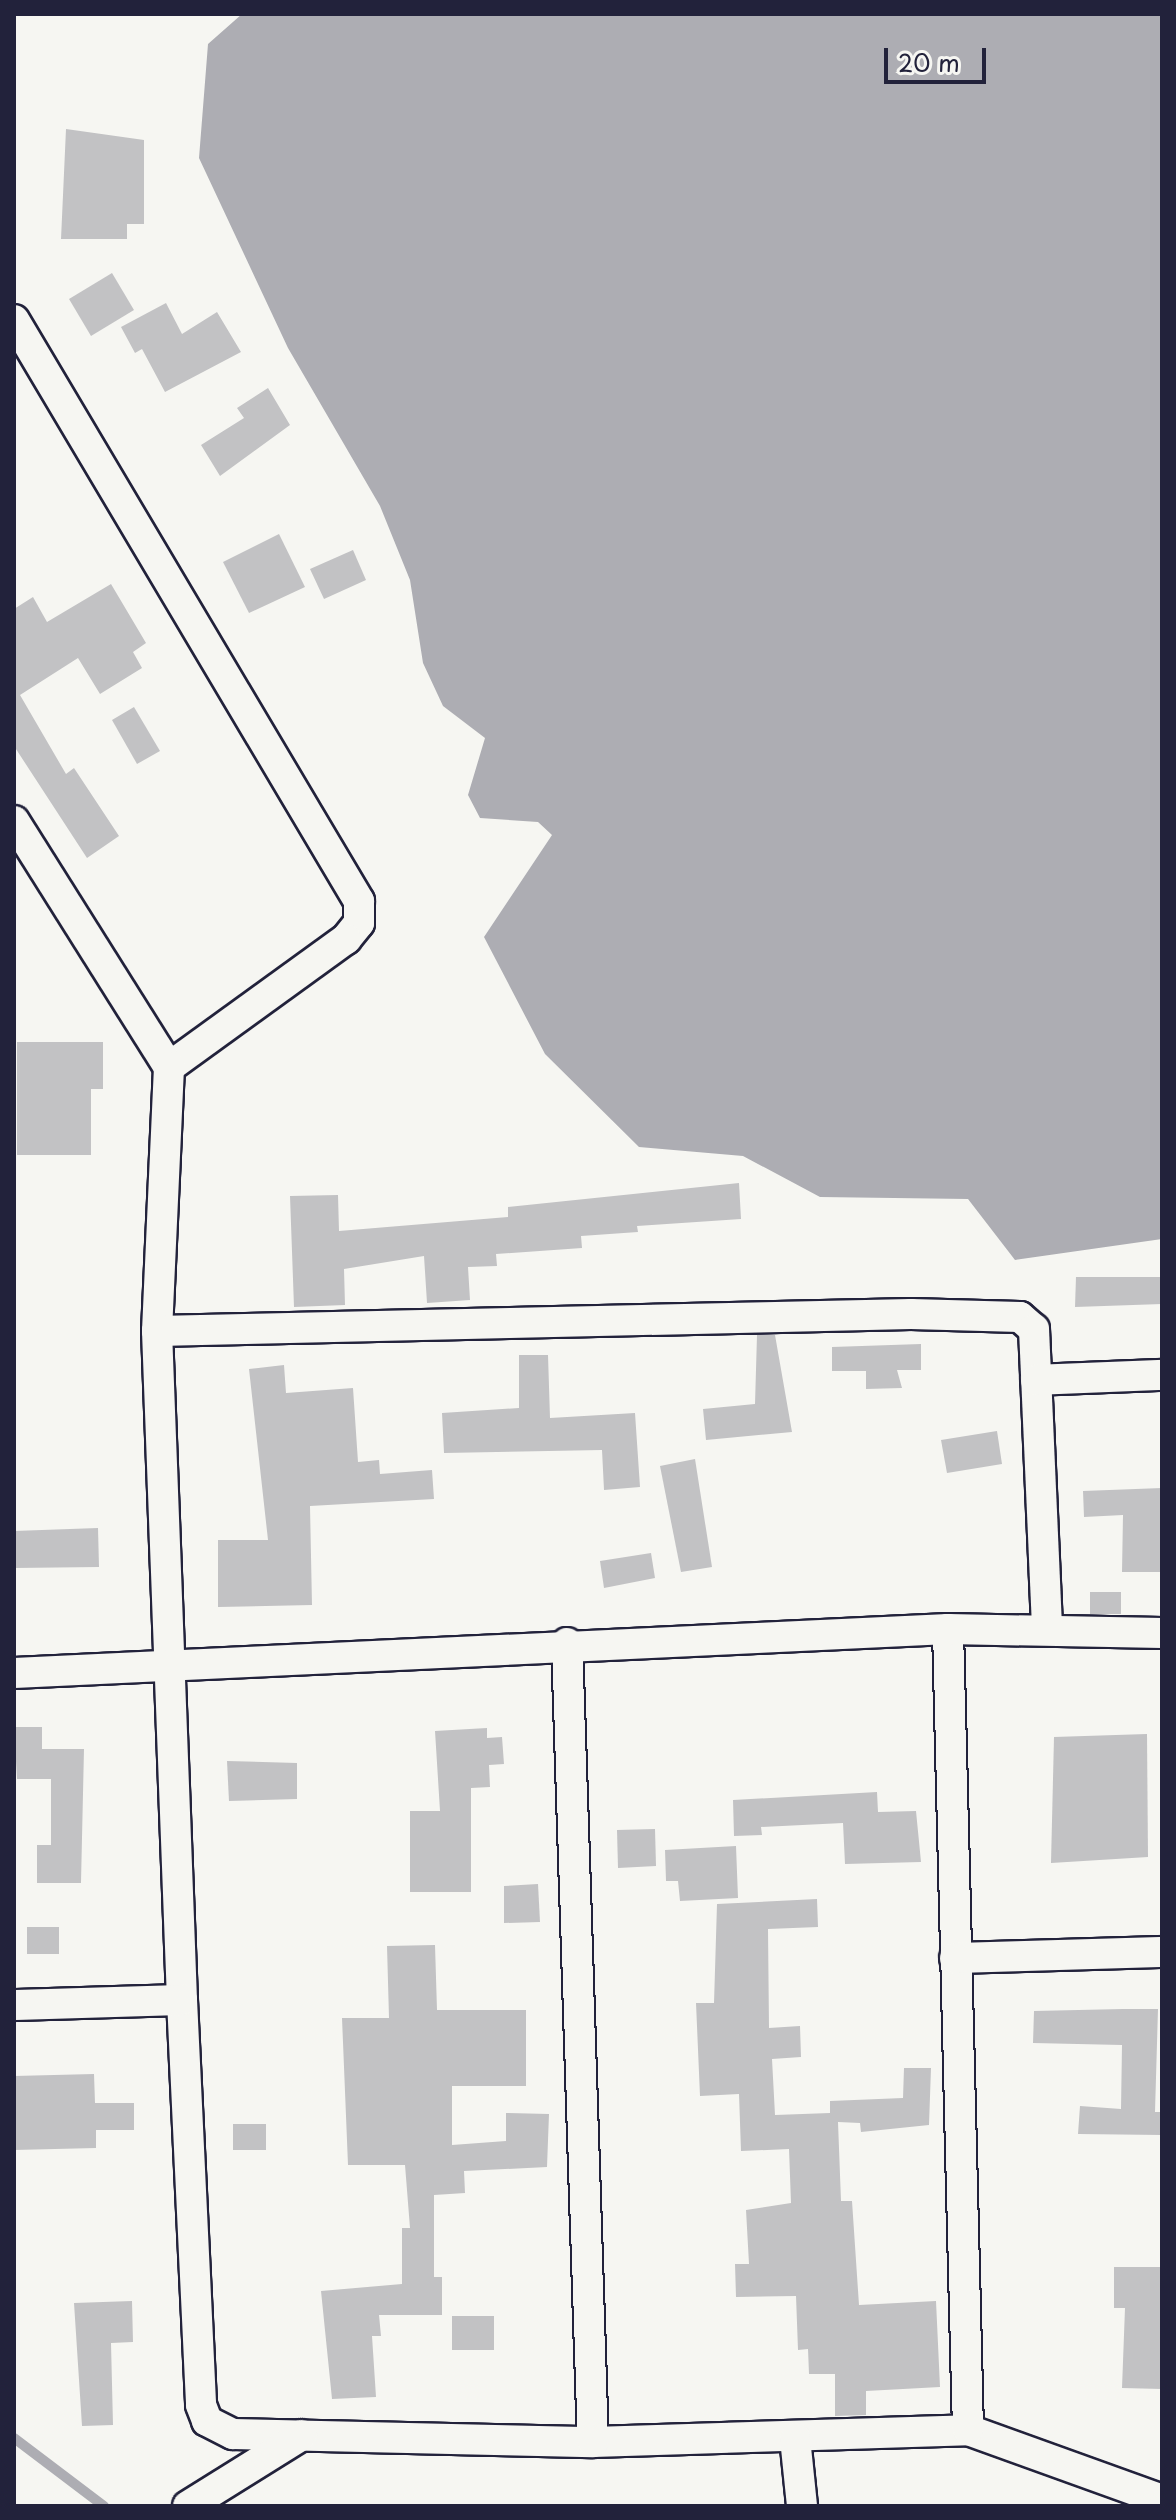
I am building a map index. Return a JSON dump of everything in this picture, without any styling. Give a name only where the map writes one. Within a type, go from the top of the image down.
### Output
[{"type":"street","points":[[14,320],[359,901],[359,923],[346,939],[169,1067]]},
{"type":"street","points":[[14,821],[169,1067],[157,1331],[182,2000],[201,2405],[218,2431],[593,2442],[795,2438],[968,2430],[1162,2500]]},
{"type":"street","points":[[157,1331],[1008,1314],[1034,1329],[1047,1627]]},
{"type":"street","points":[[1036,1380],[1162,1375]]},
{"type":"street","points":[[14,1673],[171,1669],[567,1643],[948,1629],[1047,1627],[1162,1633]]},
{"type":"street","points":[[948,1629],[968,2430]]},
{"type":"street","points":[[567,1643],[593,2442]]},
{"type":"street","points":[[955,1958],[1162,1952]]},
{"type":"street","points":[[14,2005],[182,2000]]},
{"type":"street","points":[[188,2506],[302,2435]]},
{"type":"street","points":[[795,2438],[802,2506]]},
{"type":"shaded area","points":[[242,14],[1162,14],[1162,1239],[1015,1260],[968,1199],[820,1197],[743,1156],[639,1147],[545,1054],[484,937],[552,835],[538,822],[480,818],[468,795],[485,738],[443,706],[423,663],[410,580],[380,506],[288,348],[199,158],[208,44]]},
{"type":"building","points":[[66,129],[144,140],[144,224],[127,224],[127,239],[61,239]]},
{"type":"building","points":[[112,273],[134,310],[91,336],[69,299]]},
{"type":"building","points":[[166,303],[182,334],[217,312],[241,352],[165,392],[142,349],[135,353],[121,327]]},
{"type":"building","points":[[268,388],[290,425],[220,476],[201,445],[244,418],[237,408]]},
{"type":"building","points":[[279,534],[305,587],[249,613],[223,562]]},
{"type":"building","points":[[353,550],[366,580],[324,599],[310,569]]},
{"type":"building","points":[[111,584],[146,643],[133,652],[142,668],[100,694],[78,658],[20,695],[66,774],[74,768],[119,836],[87,858],[14,746],[14,609],[33,597],[47,622]]},
{"type":"building","points":[[134,707],[160,751],[137,764],[112,720]]},
{"type":"building","points":[[17,1042],[103,1042],[103,1089],[91,1089],[91,1155],[17,1155]]},
{"type":"building","points":[[739,1183],[741,1219],[637,1226],[638,1232],[581,1236],[582,1248],[496,1254],[497,1266],[468,1267],[470,1300],[427,1303],[424,1256],[344,1269],[345,1305],[294,1307],[290,1196],[338,1195],[339,1231],[508,1217],[508,1207]]},
{"type":"building","points":[[1076,1277],[1162,1277],[1162,1304],[1075,1307]]},
{"type":"building","points":[[757,1335],[775,1335],[792,1432],[706,1440],[703,1409],[755,1404]]},
{"type":"building","points":[[921,1344],[921,1370],[897,1370],[902,1388],[866,1389],[866,1371],[832,1371],[832,1347]]},
{"type":"building","points":[[519,1355],[548,1355],[550,1418],[635,1413],[640,1487],[604,1490],[602,1450],[444,1453],[442,1413],[519,1408]]},
{"type":"building","points":[[284,1365],[286,1393],[353,1388],[358,1462],[379,1460],[380,1474],[432,1470],[434,1499],[310,1506],[312,1605],[218,1607],[218,1540],[268,1540],[249,1369]]},
{"type":"building","points":[[997,1431],[1002,1464],[947,1473],[941,1440]]},
{"type":"building","points":[[695,1459],[712,1567],[681,1572],[660,1466]]},
{"type":"building","points":[[1162,1488],[1162,1572],[1122,1572],[1123,1515],[1084,1517],[1083,1491]]},
{"type":"building","points":[[98,1528],[99,1567],[14,1568],[14,1531]]},
{"type":"building","points":[[651,1553],[655,1578],[604,1588],[600,1561]]},
{"type":"building","points":[[1090,1592],[1121,1592],[1121,1614],[1090,1614]]},
{"type":"building","points":[[14,1727],[42,1727],[42,1749],[84,1749],[81,1883],[37,1883],[37,1845],[51,1845],[51,1779],[17,1779]]},
{"type":"building","points":[[487,1728],[487,1738],[502,1737],[504,1764],[489,1765],[490,1787],[471,1788],[471,1892],[410,1892],[410,1811],[440,1811],[435,1731]]},
{"type":"building","points":[[1147,1734],[1148,1857],[1051,1863],[1054,1737]]},
{"type":"building","points":[[227,1761],[297,1763],[297,1799],[229,1801]]},
{"type":"building","points":[[877,1792],[878,1812],[916,1811],[921,1862],[845,1864],[843,1823],[761,1827],[762,1835],[734,1836],[733,1800]]},
{"type":"building","points":[[655,1829],[656,1866],[618,1868],[617,1830]]},
{"type":"building","points":[[736,1846],[738,1898],[680,1901],[678,1881],[666,1881],[665,1850]]},
{"type":"building","points":[[538,1884],[540,1922],[504,1923],[504,1886]]},
{"type":"building","points":[[817,1899],[818,1927],[768,1929],[769,2028],[800,2026],[801,2057],[772,2059],[775,2115],[830,2113],[830,2101],[903,2098],[904,2068],[931,2068],[929,2125],[861,2132],[860,2123],[838,2122],[841,2201],[852,2201],[859,2305],[936,2301],[940,2387],[866,2391],[866,2415],[835,2416],[835,2374],[809,2374],[808,2349],[798,2350],[796,2296],[736,2297],[735,2264],[749,2264],[746,2210],[791,2203],[789,2149],[741,2151],[739,2094],[700,2096],[696,2003],[714,2003],[717,1904]]},
{"type":"building","points":[[27,1927],[59,1927],[59,1954],[27,1954]]},
{"type":"building","points":[[435,1945],[437,2010],[526,2010],[526,2086],[452,2086],[452,2145],[506,2141],[506,2113],[549,2114],[547,2167],[464,2171],[465,2193],[434,2195],[434,2277],[442,2277],[442,2315],[379,2315],[381,2336],[372,2336],[376,2397],[332,2399],[321,2291],[402,2284],[402,2228],[410,2228],[405,2165],[348,2165],[342,2018],[389,2018],[387,1946]]},
{"type":"building","points":[[1158,2009],[1155,2112],[1162,2112],[1162,2135],[1078,2134],[1080,2106],[1121,2109],[1122,2045],[1033,2043],[1034,2011]]},
{"type":"building","points":[[94,2074],[95,2103],[134,2103],[134,2130],[96,2130],[96,2148],[14,2150],[14,2076]]},
{"type":"building","points":[[233,2124],[266,2124],[266,2150],[233,2150]]},
{"type":"building","points":[[1114,2267],[1160,2267],[1162,2389],[1122,2388],[1125,2308],[1114,2308]]},
{"type":"building","points":[[132,2301],[133,2342],[111,2343],[113,2425],[82,2426],[74,2303]]},
{"type":"building","points":[[452,2316],[494,2316],[494,2350],[452,2350]]},
{"type":"waterway","points":[[14,2438],[104,2506]]}]
